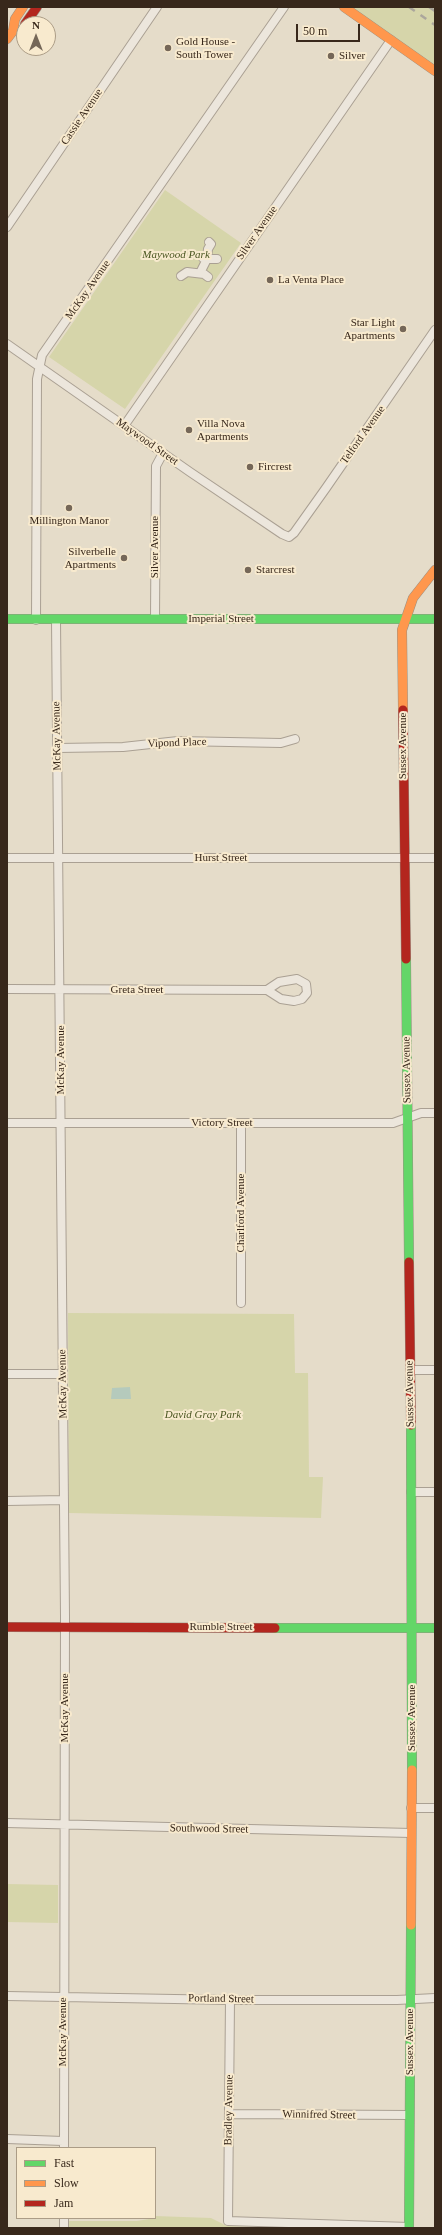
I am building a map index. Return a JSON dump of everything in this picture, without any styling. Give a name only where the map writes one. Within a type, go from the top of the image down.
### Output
[{"type":"street","points":[[13,31],[15,20],[23,7]]},
{"type":"street","points":[[30,16],[37,7]]},
{"type":"street","name":"Cassie Avenue","points":[[7,227],[157,7]]},
{"type":"street","name":"McKay Avenue","points":[[36,620],[39,366],[42,355],[284,7]]},
{"type":"street","points":[[344,7],[435,71]]},
{"type":"street","points":[[7,39],[16,29]]},
{"type":"street","name":"Silver Avenue","points":[[124,426],[390,40]]},
{"type":"street","points":[[192,273],[205,258],[208,249],[212,244]]},
{"type":"street","points":[[205,258],[217,259]]},
{"type":"street","name":"Telford Avenue","points":[[288,537],[294,532],[326,488],[435,330]]},
{"type":"street","name":"Maywood Street","points":[[7,344],[163,453],[288,537]]},
{"type":"street","name":"Silver Avenue","points":[[155,619],[156,466],[163,453]]},
{"type":"street","name":"Sussex Avenue","points":[[409,2228],[412,1628],[402,630],[414,598],[435,570]]},
{"type":"street","name":"Imperial Street","points":[[7,619],[435,619]]},
{"type":"street","name":"McKay Avenue","points":[[56,620],[65,1627],[63,1997],[64,2144]]},
{"type":"street","name":"Vipond Place","points":[[58,748],[112,747],[178,741],[281,743],[295,739]]},
{"type":"street","name":"Hurst Street","points":[[7,858],[435,858]]},
{"type":"street","name":"Greta Street","points":[[7,989],[267,990]]},
{"type":"street","name":"Victory Street","points":[[7,1123],[393,1123],[421,1113],[435,1114]]},
{"type":"street","name":"Charlford Avenue","points":[[241,1123],[241,1303]]},
{"type":"street","points":[[410,1370],[435,1370]]},
{"type":"street","points":[[7,1374],[63,1374]]},
{"type":"street","points":[[411,1492],[435,1492]]},
{"type":"street","points":[[7,1501],[64,1500]]},
{"type":"street","name":"Rumble Street","points":[[7,1627],[435,1628]]},
{"type":"street","points":[[411,1808],[435,1808]]},
{"type":"street","name":"Southwood Street","points":[[7,1823],[411,1833]]},
{"type":"street","name":"Portland Street","points":[[7,1996],[230,2000],[435,1998]]},
{"type":"street","name":"Bradley Avenue","points":[[230,2000],[228,2220],[409,2228]]},
{"type":"street","name":"Winnifred Street","points":[[229,2114],[409,2115]]},
{"type":"street","points":[[7,2139],[64,2144]]},
{"type":"green space","points":[[351,7],[435,7],[435,66]]},
{"type":"green space","name":"Maywood Park","points":[[165,190],[241,243],[125,409],[49,357]]},
{"type":"green space","name":"David Gray Park","points":[[68,1313],[294,1314],[295,1373],[308,1373],[309,1477],[323,1477],[321,1518],[69,1513]]},
{"type":"green space","points":[[7,1884],[58,1885],[58,1923],[7,1922]]},
{"type":"green space","points":[[156,2216],[211,2218],[227,2226],[278,2228],[68,2228],[68,2221],[137,2221],[156,2219]]},
{"type":"shaded area","points":[[130,1387],[131,1399],[111,1399],[112,1388]]},
{"type":"railway","points":[[409,7],[435,25]]},
{"type":"railway","points":[[429,7],[435,11]]},
{"type":"traffic: fast","points":[[7,619],[435,619]]},
{"type":"traffic: fast","points":[[406,959],[409,1262]]},
{"type":"traffic: fast","points":[[411,1425],[412,1770]]},
{"type":"traffic: fast","points":[[275,1628],[435,1628]]},
{"type":"traffic: fast","points":[[409,2228],[411,1925]]},
{"type":"traffic: slow","points":[[7,39],[13,31],[15,19],[23,7]]},
{"type":"traffic: slow","points":[[344,7],[435,71]]},
{"type":"traffic: slow","points":[[403,710],[402,630],[413,598],[435,570]]},
{"type":"traffic: slow","points":[[411,1925],[412,1770]]},
{"type":"traffic: jam","points":[[31,16],[37,7]]},
{"type":"traffic: jam","points":[[403,710],[406,959]]},
{"type":"traffic: jam","points":[[409,1262],[411,1425]]},
{"type":"traffic: jam","points":[[7,1627],[275,1628]]},
{"type":"place","name":"Gold House - South Tower","points":[[168,48]]},
{"type":"place","name":"Silver","points":[[331,56]]},
{"type":"place","name":"La Venta Place","points":[[270,280]]},
{"type":"place","name":"Star Light Apartments","points":[[403,329]]},
{"type":"place","name":"Villa Nova Apartments","points":[[189,430]]},
{"type":"place","name":"Fircrest","points":[[250,467]]},
{"type":"place","name":"Millington Manor","points":[[69,508]]},
{"type":"place","name":"Silverbelle Apartments","points":[[124,558]]},
{"type":"place","name":"Starcrest","points":[[248,570]]}]
